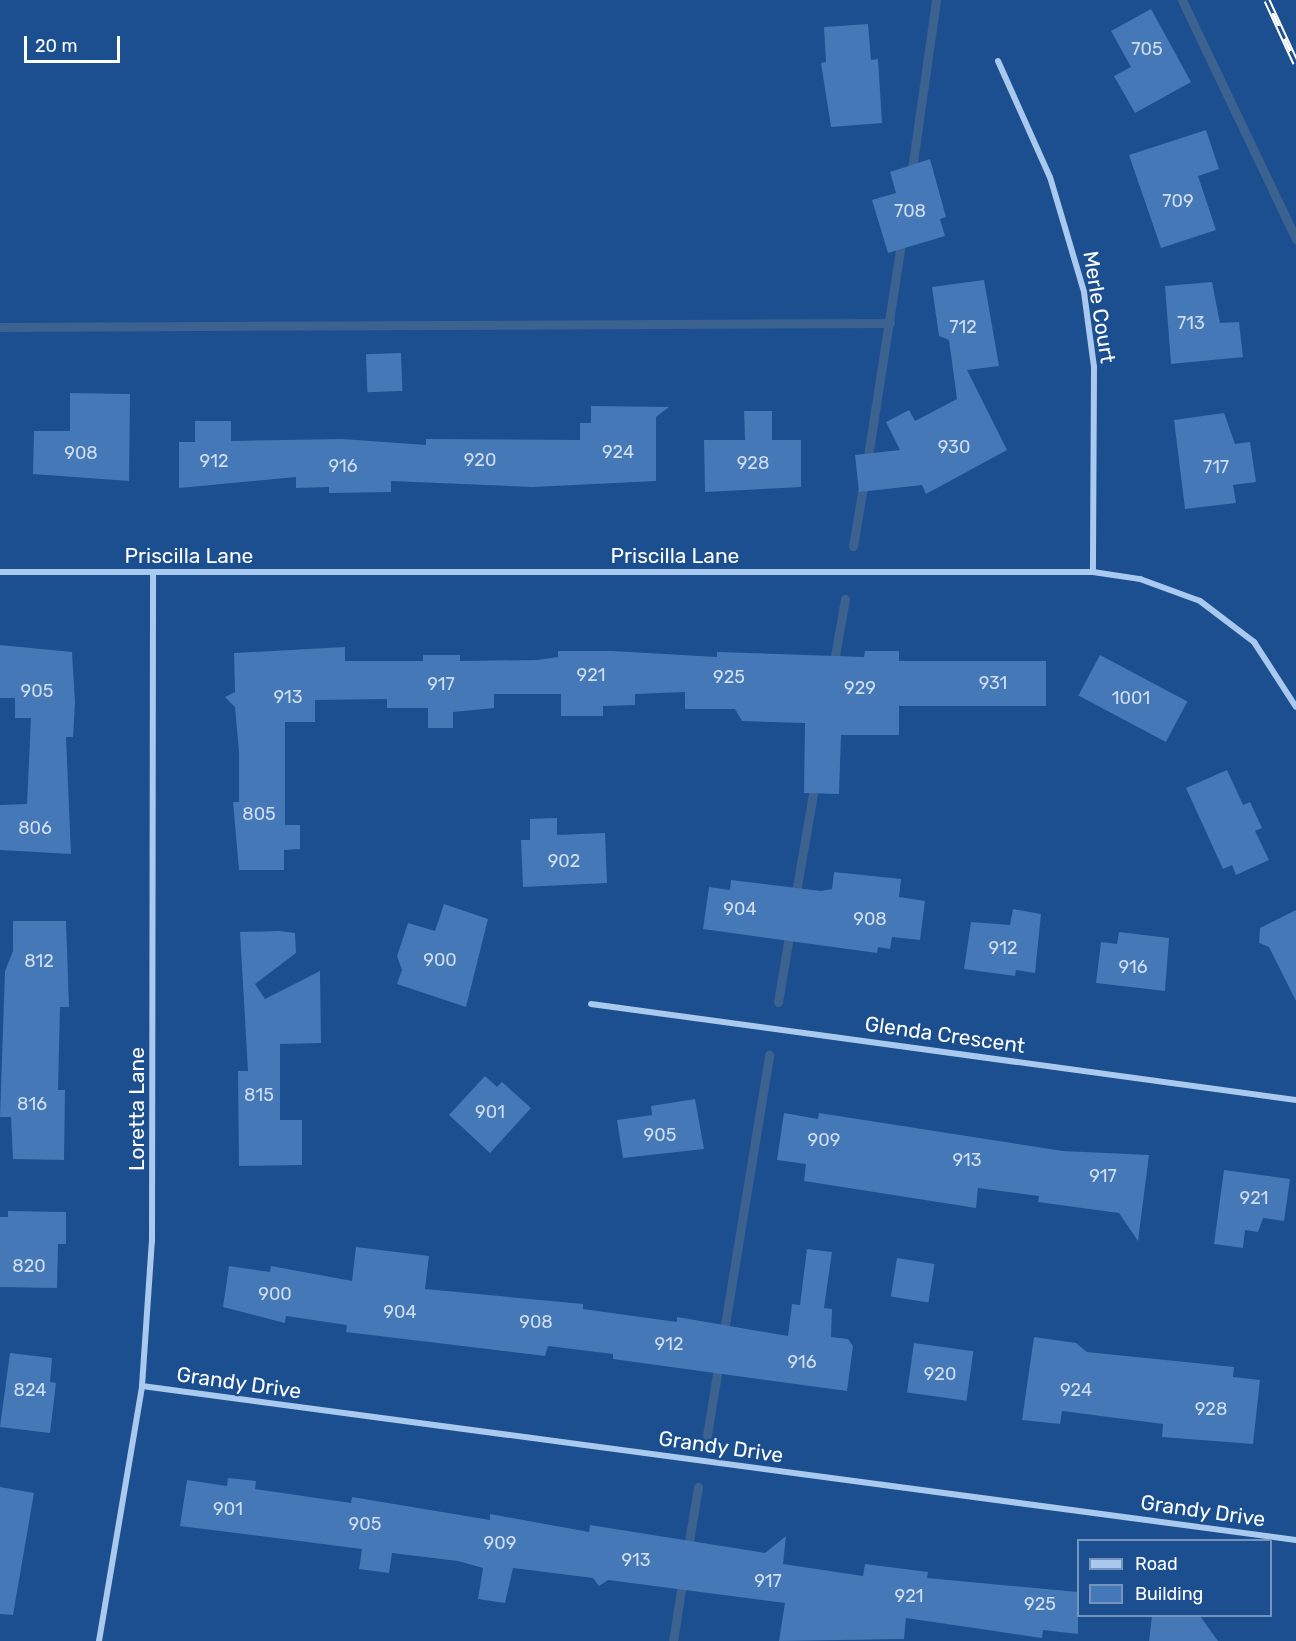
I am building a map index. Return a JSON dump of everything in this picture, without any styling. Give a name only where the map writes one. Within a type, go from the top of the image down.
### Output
[{"type":"street","name":"Merle Court","points":[[998,61],[1050,177],[1084,292],[1094,367],[1093,572]]},
{"type":"street","name":"Priscilla Lane","points":[[0,572],[1093,572],[1140,579],[1200,601],[1254,642],[1296,707]]},
{"type":"street","name":"Loretta Lane","points":[[99,1641],[142,1386],[153,1170],[153,572]]},
{"type":"street","name":"Glenda Crescent","points":[[591,1004],[1296,1100]]},
{"type":"street","name":"Grandy Drive","points":[[142,1386],[1296,1540]]},
{"type":"building","points":[[1151,9],[1191,82],[1135,113],[1114,76],[1131,67],[1111,31]]},
{"type":"building","points":[[868,24],[871,60],[878,59],[882,123],[831,127],[821,63],[826,62],[824,27]]},
{"type":"building","points":[[1206,130],[1219,169],[1198,176],[1216,230],[1161,248],[1129,155]]},
{"type":"building","points":[[930,159],[946,217],[940,219],[945,236],[888,253],[872,200],[896,193],[890,172]]},
{"type":"building","points":[[984,280],[999,366],[967,370],[1007,450],[926,494],[922,485],[859,492],[855,455],[900,450],[886,422],[909,410],[915,421],[957,399],[949,340],[939,336],[932,287]]},
{"type":"building","points":[[1212,282],[1220,323],[1239,322],[1243,357],[1171,364],[1165,286]]},
{"type":"building","points":[[401,353],[402,391],[367,392],[366,354]]},
{"type":"building","points":[[70,393],[130,394],[129,481],[33,474],[34,431],[70,431]]},
{"type":"building","points":[[591,406],[669,407],[656,417],[656,481],[533,487],[391,481],[391,492],[329,493],[329,487],[296,488],[296,477],[179,488],[179,442],[195,442],[195,421],[231,421],[231,441],[342,439],[426,445],[426,439],[580,440],[580,423],[591,423]]},
{"type":"building","points":[[744,411],[772,411],[772,440],[801,440],[801,487],[705,492],[704,440],[745,440]]},
{"type":"building","points":[[1224,413],[1235,444],[1250,442],[1256,482],[1233,485],[1236,503],[1185,509],[1174,420]]},
{"type":"building","points":[[0,645],[72,652],[75,702],[73,737],[66,737],[71,854],[0,850],[0,805],[27,804],[31,718],[15,718],[15,698],[0,698]]},
{"type":"building","points":[[345,647],[345,661],[423,661],[423,655],[460,655],[460,661],[537,660],[558,657],[558,651],[612,651],[717,657],[717,652],[864,657],[865,651],[899,651],[899,661],[1046,661],[1046,706],[899,706],[899,735],[841,735],[839,794],[804,793],[805,723],[742,721],[735,709],[685,709],[685,692],[635,694],[635,705],[603,706],[603,716],[561,716],[561,694],[494,694],[494,708],[453,712],[453,728],[428,728],[428,708],[387,708],[387,699],[315,700],[315,722],[285,722],[285,825],[300,825],[300,849],[284,850],[284,870],[239,870],[233,802],[239,802],[239,752],[235,707],[225,697],[235,692],[234,653]]},
{"type":"building","points":[[1100,655],[1187,701],[1166,742],[1078,696]]},
{"type":"building","points":[[1227,770],[1243,805],[1250,802],[1262,828],[1255,831],[1269,860],[1236,875],[1232,865],[1223,869],[1186,788]]},
{"type":"building","points":[[557,818],[557,835],[605,833],[607,883],[523,887],[521,840],[530,840],[530,819]]},
{"type":"building","points":[[834,872],[901,879],[899,897],[925,901],[920,940],[892,937],[890,949],[878,947],[877,953],[703,929],[709,887],[730,890],[731,880],[821,891],[832,889]]},
{"type":"building","points":[[444,904],[488,919],[466,1007],[397,984],[402,970],[397,956],[408,923],[435,931]]},
{"type":"building","points":[[1013,909],[1041,914],[1035,973],[1016,970],[1015,976],[964,969],[971,922],[1010,925]]},
{"type":"building","points":[[1296,910],[1296,1001],[1269,947],[1259,943],[1260,928]]},
{"type":"building","points":[[13,921],[66,921],[69,1007],[60,1007],[58,1090],[65,1090],[64,1160],[13,1159],[11,1117],[0,1117],[5,971],[13,951]]},
{"type":"building","points":[[240,932],[295,933],[296,953],[255,984],[265,999],[320,971],[321,1043],[280,1044],[280,1120],[302,1120],[302,1165],[239,1166],[238,1071],[248,1071]]},
{"type":"building","points":[[1119,932],[1169,938],[1165,991],[1096,983],[1101,942],[1117,944]]},
{"type":"building","points":[[485,1076],[497,1087],[502,1082],[531,1108],[490,1153],[449,1115]]},
{"type":"building","points":[[695,1099],[704,1149],[623,1158],[617,1120],[652,1115],[651,1106]]},
{"type":"building","points":[[784,1113],[818,1119],[819,1113],[1063,1151],[1149,1155],[1138,1241],[1119,1213],[1038,1202],[1039,1196],[978,1188],[976,1208],[804,1181],[806,1164],[777,1160]]},
{"type":"building","points":[[1224,1170],[1290,1179],[1284,1221],[1263,1218],[1258,1232],[1245,1230],[1243,1248],[1214,1244]]},
{"type":"building","points":[[8,1211],[66,1212],[66,1244],[58,1244],[57,1288],[0,1287],[0,1217],[8,1217]]},
{"type":"building","points":[[356,1247],[429,1256],[425,1289],[583,1304],[583,1309],[677,1322],[677,1317],[788,1336],[792,1304],[800,1305],[807,1249],[832,1252],[824,1308],[832,1309],[831,1337],[848,1339],[853,1346],[847,1391],[613,1359],[613,1354],[548,1346],[545,1356],[346,1332],[347,1325],[286,1316],[285,1323],[223,1307],[229,1266],[270,1272],[271,1266],[352,1281]]},
{"type":"building","points":[[897,1258],[935,1264],[928,1302],[891,1297]]},
{"type":"building","points":[[1034,1337],[1076,1343],[1087,1352],[1234,1367],[1233,1377],[1260,1380],[1253,1444],[1162,1437],[1163,1424],[1062,1411],[1060,1424],[1022,1420]]},
{"type":"building","points":[[914,1343],[973,1351],[966,1401],[907,1393]]},
{"type":"building","points":[[10,1353],[52,1358],[50,1382],[56,1383],[50,1433],[0,1427]]},
{"type":"building","points":[[228,1478],[256,1481],[255,1489],[351,1503],[352,1497],[490,1520],[490,1514],[589,1532],[590,1525],[765,1553],[786,1536],[783,1564],[863,1576],[865,1564],[928,1572],[927,1578],[1077,1592],[1078,1634],[1043,1630],[1042,1638],[906,1618],[904,1639],[779,1641],[785,1603],[608,1580],[599,1586],[593,1578],[513,1568],[505,1603],[478,1599],[483,1568],[458,1561],[392,1553],[389,1573],[359,1569],[362,1549],[180,1526],[187,1480],[227,1486]]},
{"type":"building","points":[[0,1487],[34,1493],[13,1615],[0,1614]]},
{"type":"building","points":[[1152,1617],[1201,1617],[1218,1641],[1149,1641]]},
{"type":"waterway","points":[[911,176],[936,0]]},
{"type":"waterway","points":[[1182,0],[1296,239]]},
{"type":"waterway","points":[[867,463],[902,237]]},
{"type":"waterway","points":[[0,327],[890,323]]},
{"type":"waterway","points":[[853,546],[864,480]]},
{"type":"waterway","points":[[833,667],[845,599]]},
{"type":"waterway","points":[[795,898],[815,782]]},
{"type":"waterway","points":[[778,1002],[790,930]]},
{"type":"waterway","points":[[723,1337],[769,1055]]},
{"type":"waterway","points":[[707,1435],[719,1362]]},
{"type":"waterway","points":[[687,1553],[698,1487]]},
{"type":"waterway","points":[[673,1641],[683,1578]]},
{"type":"railway","points":[[1267,0],[1296,63]]}]
